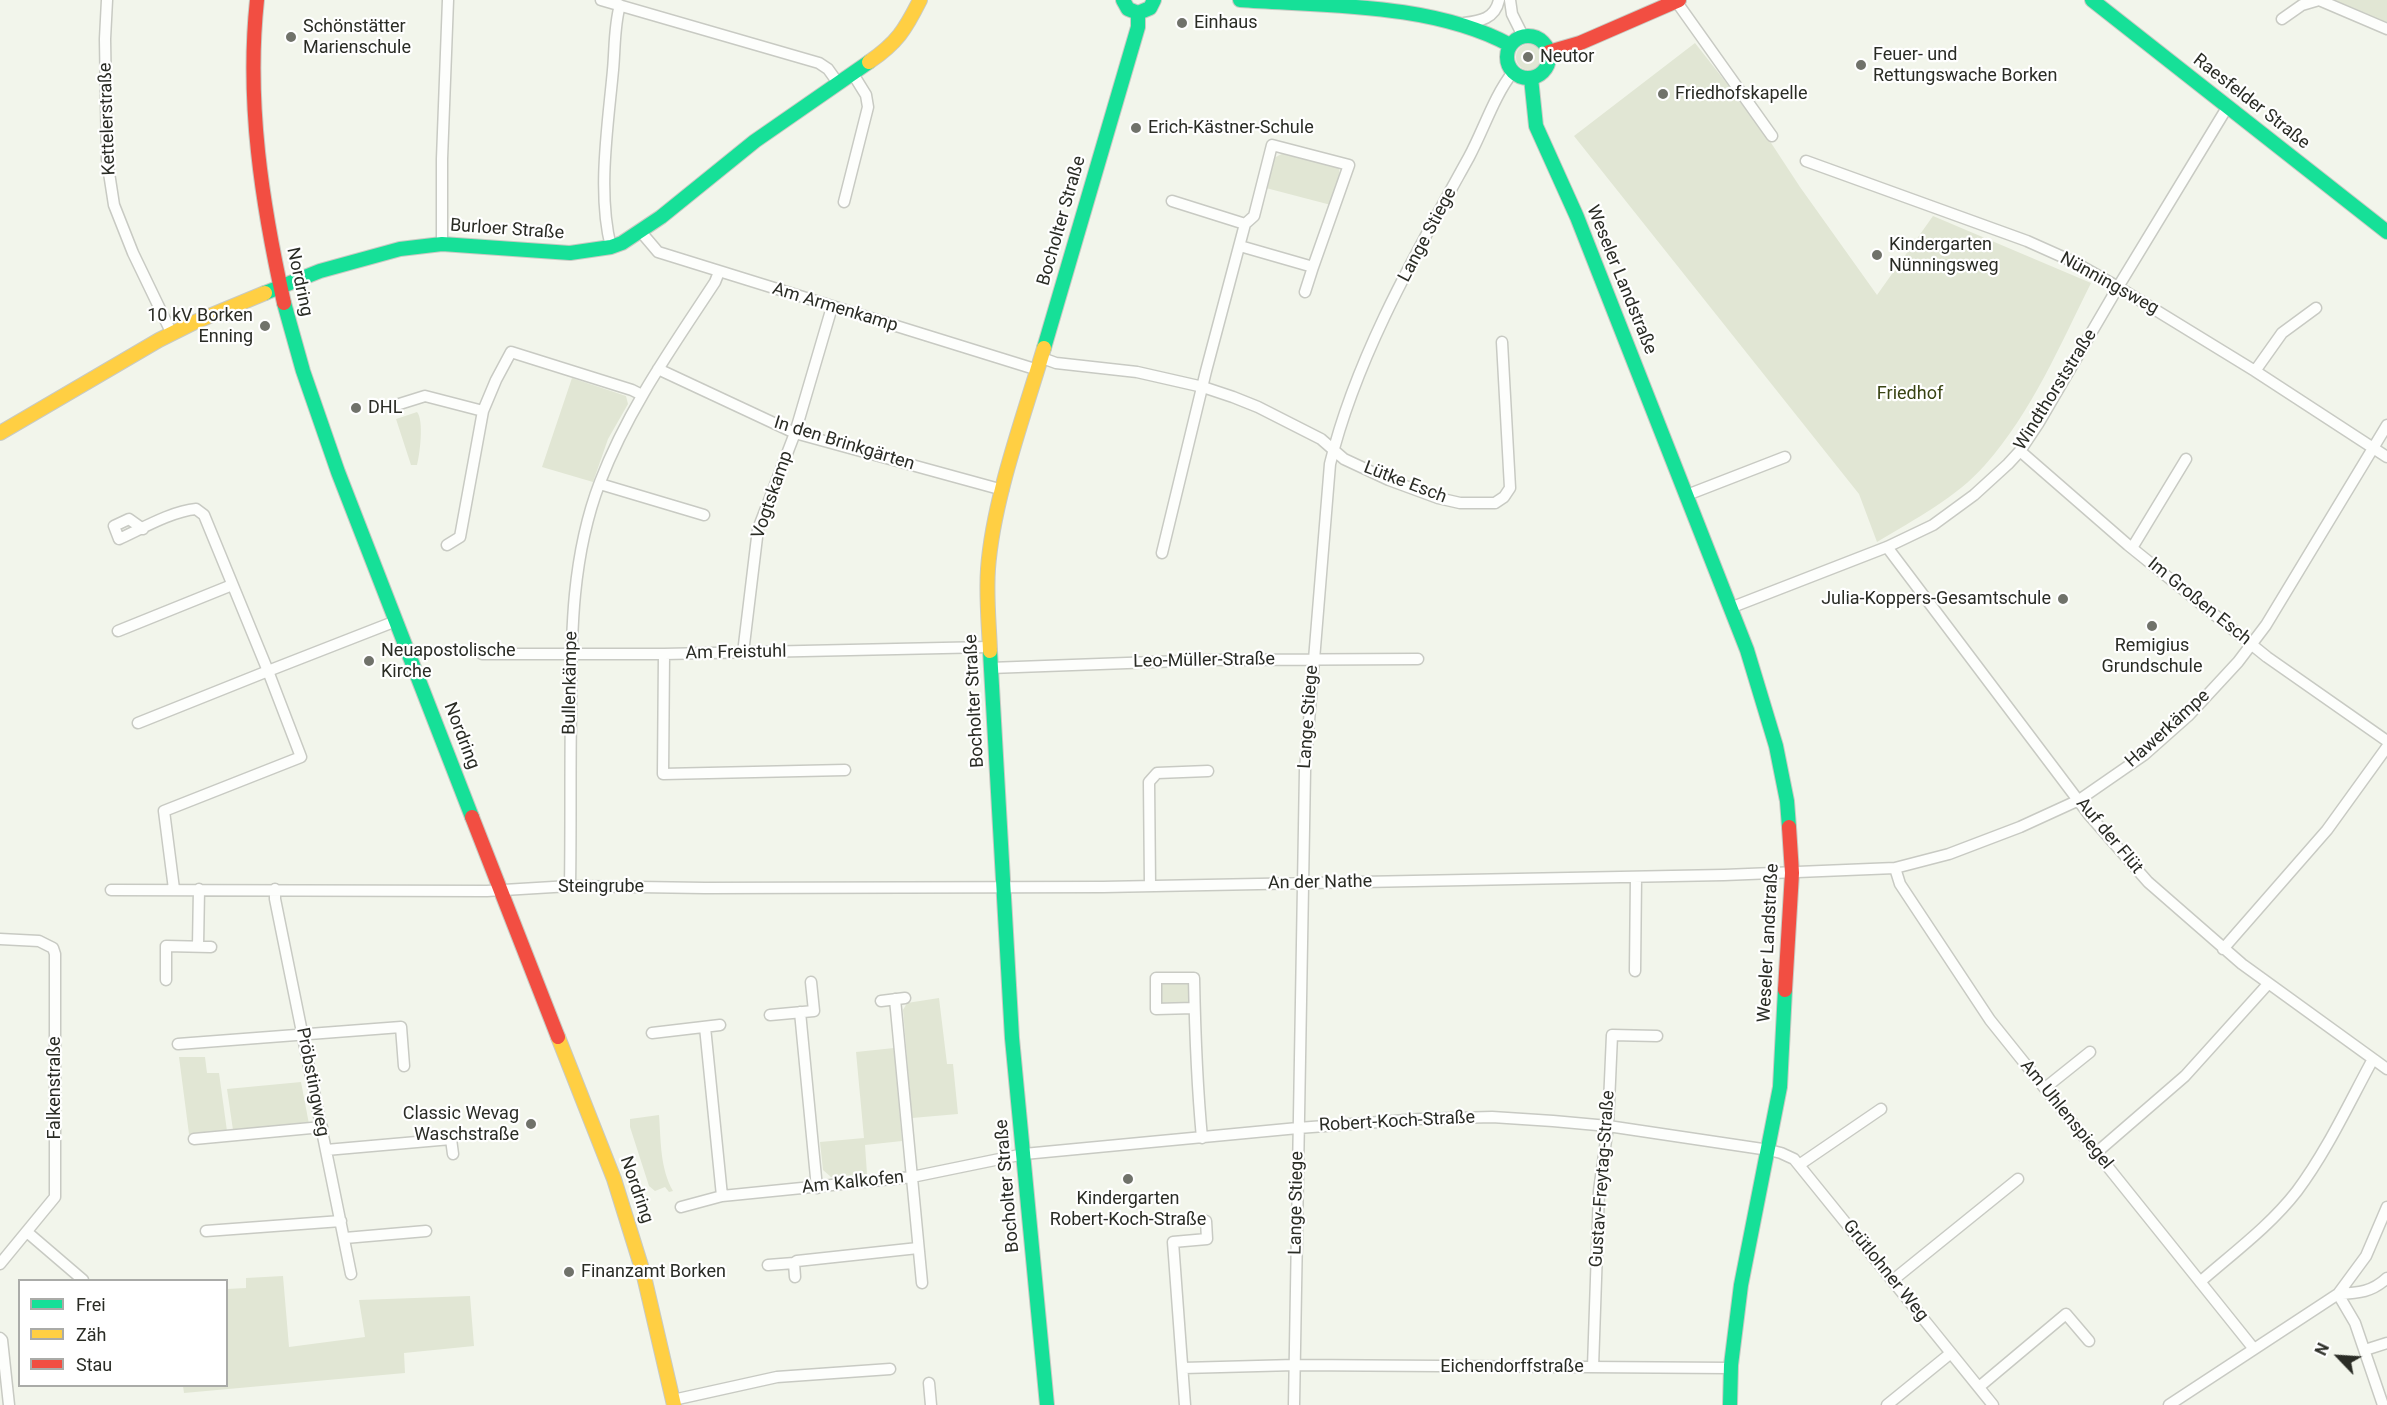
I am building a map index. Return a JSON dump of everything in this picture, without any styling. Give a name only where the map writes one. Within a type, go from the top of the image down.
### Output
[{"type":"main road","name":"Nordring","points":[[257,0],[251,52],[255,137],[280,287],[296,348],[322,429],[598,1135],[630,1225],[673,1402]]},
{"type":"main road","name":"Burloer Straße","points":[[0,433],[111,366],[171,334],[320,271],[400,249],[442,243],[570,253],[611,247],[641,232],[755,141],[891,47],[917,9],[920,0]]},
{"type":"main road","points":[[1123,0],[1128,9],[1138,13],[1150,8],[1154,0]]},
{"type":"main road","points":[[1240,0],[1394,11],[1449,18],[1492,35],[1510,45]]},
{"type":"main road","name":"Raesfelder Straße","points":[[2092,0],[2387,232]]},
{"type":"main road","points":[[1549,52],[1580,43],[1677,1]]},
{"type":"main road","name":"Bocholter Straße","points":[[1047,1405],[1012,1038],[990,668],[988,570],[993,533],[1003,490],[1138,27],[1138,13]]},
{"type":"main road","points":[[1523,36],[1536,37],[1542,41],[1549,52],[1549,60],[1544,71],[1530,78],[1513,72],[1507,59],[1510,45],[1523,36]]},
{"type":"main road","name":"Weseler Landstraße","points":[[1530,78],[1536,126],[1577,217],[1747,650],[1776,746],[1787,801],[1792,873],[1780,1087],[1747,1253],[1730,1368],[1730,1405]]},
{"type":"street","name":"Kettelerstraße","points":[[107,0],[105,39],[107,160],[114,205],[133,253],[171,334]]},
{"type":"street","points":[[442,243],[442,159],[448,0]]},
{"type":"street","points":[[601,0],[819,63],[828,69],[838,83]]},
{"type":"street","points":[[1464,23],[1482,21],[1489,17],[1494,12],[1498,0]]},
{"type":"street","points":[[1510,0],[1512,14],[1523,36]]},
{"type":"street","points":[[2282,19],[2302,5],[2319,0],[2387,29]]},
{"type":"street","points":[[1677,1],[1772,136]]},
{"type":"street","points":[[611,247],[608,235],[606,190],[607,134],[620,5]]},
{"type":"street","name":"Lange Stiege","points":[[1294,1405],[1305,770],[1330,464],[1333,448],[1358,377],[1388,312],[1513,72]]},
{"type":"street","points":[[844,202],[868,107],[866,95],[853,74]]},
{"type":"street","name":"Windthorststraße","points":[[1730,608],[1887,547],[1933,525],[1974,495],[2020,451],[2228,106]]},
{"type":"street","points":[[1162,553],[1245,224],[1254,216],[1272,145],[1349,165],[1305,292]]},
{"type":"street","name":"Nünningsweg","points":[[1806,161],[2027,241],[2074,262],[2118,286],[2255,371],[2374,446],[2387,457]]},
{"type":"street","points":[[1172,201],[1245,224]]},
{"type":"street","name":"Am Armenkamp","points":[[641,232],[658,252],[718,272],[832,307],[1040,364]]},
{"type":"street","points":[[1240,246],[1313,267]]},
{"type":"street","name":"Bullenkämpe","points":[[570,886],[571,653],[573,597],[578,564],[600,484],[620,436],[658,369],[715,282],[718,272]]},
{"type":"street","name":"Vogtskamp","points":[[743,653],[758,529],[795,433],[832,307]]},
{"type":"street","points":[[2255,371],[2282,333],[2316,308]]},
{"type":"street","name":"Lütke Esch","points":[[1040,364],[1056,363],[1137,372],[1203,387],[1258,408],[1321,440],[1344,459],[1389,480],[1438,498],[1460,503],[1494,503],[1504,498],[1510,488],[1502,342]]},
{"type":"street","points":[[447,545],[460,537],[483,411],[511,352],[642,395]]},
{"type":"street","name":"In den Brinkgärten","points":[[658,369],[795,433],[1003,490]]},
{"type":"street","points":[[393,406],[425,396],[483,411]]},
{"type":"street","name":"Hawerkämpe","points":[[1792,873],[1895,868],[1949,854],[2020,827],[2079,800],[2153,747],[2188,716],[2252,644],[2274,613],[2387,425]]},
{"type":"street","name":"Im Großen Esch","points":[[2020,451],[2132,548],[2283,669],[2386,739]]},
{"type":"street","points":[[1687,495],[1785,457]]},
{"type":"street","points":[[2132,548],[2186,459]]},
{"type":"street","points":[[600,484],[704,514]]},
{"type":"street","points":[[143,529],[187,510],[196,509],[204,515],[301,758],[164,812],[174,889]]},
{"type":"street","name":"Auf der Flüt","points":[[1887,547],[2079,800],[2148,882],[2268,984],[2387,1070]]},
{"type":"street","points":[[118,631],[232,585]]},
{"type":"street","points":[[138,723],[396,621]]},
{"type":"street","name":"Am Freistuhl","points":[[482,654],[743,653],[989,647]]},
{"type":"street","points":[[664,654],[663,774],[845,770]]},
{"type":"street","name":"Leo-Müller-Straße","points":[[990,668],[1209,660],[1418,659]]},
{"type":"street","points":[[2223,948],[2327,830],[2386,739]]},
{"type":"street","points":[[1150,886],[1149,782],[1157,772],[1208,771]]},
{"type":"street","name":"Am Uhlenspiegel","points":[[1895,868],[1900,884],[1975,998],[2254,1349]]},
{"type":"street","name":"An der Nathe","points":[[1003,888],[1792,873]]},
{"type":"street","points":[[1635,971],[1636,877]]},
{"type":"street","name":"Steingrube","points":[[111,890],[501,890],[570,886],[1003,888]]},
{"type":"street","points":[[198,946],[199,889]]},
{"type":"street","name":"Pröbstingweg","points":[[274,890],[351,1274]]},
{"type":"street","name":"Falkenstraße","points":[[0,939],[39,941],[53,948],[56,954],[55,1197],[0,1264]]},
{"type":"street","points":[[166,980],[166,946],[211,947]]},
{"type":"street","points":[[1194,1008],[1156,1009],[1156,978],[1194,978],[1195,1052],[1202,1138]]},
{"type":"street","points":[[770,1015],[814,1011],[811,982]]},
{"type":"street","points":[[2096,1153],[2185,1076],[2268,984]]},
{"type":"street","points":[[881,1001],[900,999],[912,1177],[922,1282]]},
{"type":"street","points":[[800,1012],[817,1188]]},
{"type":"street","points":[[652,1032],[720,1025]]},
{"type":"street","points":[[178,1044],[400,1027],[404,1066]]},
{"type":"street","points":[[705,1027],[722,1196]]},
{"type":"street","name":"Gustav-Freytag-Straße","points":[[1593,1367],[1599,1191],[1608,1126],[1612,1035],[1657,1036]]},
{"type":"street","points":[[2045,1088],[2090,1052]]},
{"type":"street","points":[[2200,1282],[2276,1216],[2297,1191],[2373,1059]]},
{"type":"street","points":[[1799,1166],[1881,1109]]},
{"type":"street","name":"Robert-Koch-Straße","points":[[1024,1154],[1298,1128],[1420,1119],[1492,1117],[1608,1126],[1769,1150]]},
{"type":"street","points":[[194,1139],[322,1127]]},
{"type":"street","points":[[326,1150],[451,1139],[453,1154]]},
{"type":"street","name":"Grütlohner Weg","points":[[1769,1150],[1791,1156],[1993,1405]]},
{"type":"street","name":"Am Kalkofen","points":[[681,1207],[722,1196],[912,1177],[1024,1154]]},
{"type":"street","points":[[1893,1280],[2018,1179]]},
{"type":"street","points":[[2169,1405],[2338,1294],[2366,1256],[2387,1207]]},
{"type":"street","points":[[206,1231],[341,1221]]},
{"type":"street","points":[[1185,1405],[1173,1242],[1207,1239],[1206,1221]]},
{"type":"street","points":[[345,1238],[426,1231]]},
{"type":"street","points":[[27,1232],[81,1279]]},
{"type":"street","points":[[768,1265],[918,1248]]},
{"type":"street","points":[[794,1263],[795,1277]]},
{"type":"street","points":[[2338,1294],[2356,1293],[2376,1288],[2387,1278]]},
{"type":"street","points":[[2338,1294],[2348,1307],[2383,1405]]},
{"type":"street","points":[[1978,1387],[2066,1314],[2089,1341]]},
{"type":"street","points":[[0,1338],[3,1341],[4,1389],[9,1405]]},
{"type":"street","points":[[2365,1350],[2387,1343]]},
{"type":"street","points":[[1887,1405],[1951,1353]]},
{"type":"street","name":"Eichendorffstraße","points":[[1183,1368],[1295,1365],[1730,1368]]},
{"type":"street","points":[[673,1402],[777,1377],[890,1369]]},
{"type":"street","points":[[928,1383],[930,1405]]},
{"type":"green space","points":[[2333,0],[2387,0],[2387,26],[2336,1]]},
{"type":"green space","name":"Friedhof","points":[[1695,43],[1758,123],[1800,187],[1877,295],[1933,216],[2091,283],[2031,400],[2002,445],[1974,477],[1961,488],[1877,542],[1859,494],[1574,136]]},
{"type":"green space","points":[[1529,44],[1538,48],[1542,57],[1538,66],[1529,70],[1520,66],[1516,57],[1520,48]]},
{"type":"green space","points":[[1287,151],[1339,167],[1340,178],[1331,205],[1266,188],[1274,158]]},
{"type":"green space","points":[[572,378],[626,396],[628,404],[608,439],[593,482],[542,467]]},
{"type":"green space","points":[[417,412],[421,429],[420,446],[417,465],[411,465],[396,419]]},
{"type":"green space","points":[[1160,983],[1188,983],[1188,1004],[1160,1004]]},
{"type":"green space","points":[[939,998],[947,1064],[953,1064],[958,1114],[912,1118],[903,1010],[907,1003]]},
{"type":"green space","points":[[894,1048],[902,1141],[865,1145],[867,1174],[831,1177],[823,1170],[820,1142],[864,1138],[856,1052]]},
{"type":"green space","points":[[179,1057],[205,1057],[207,1073],[219,1073],[227,1131],[189,1134]]},
{"type":"green space","points":[[301,1082],[309,1124],[233,1130],[227,1089]]},
{"type":"green space","points":[[659,1115],[663,1164],[673,1191],[669,1192],[665,1187],[655,1191],[649,1186],[630,1127],[630,1119]]},
{"type":"green space","points":[[283,1276],[289,1347],[365,1337],[359,1300],[470,1296],[474,1346],[404,1353],[405,1373],[184,1393],[183,1387],[228,1387],[228,1289],[246,1288],[246,1278]]},
{"type":"traffic: fast","points":[[1123,0],[1128,9],[1138,13],[1150,8],[1154,0]]},
{"type":"traffic: fast","points":[[1240,0],[1343,6],[1413,14],[1480,31],[1510,45]]},
{"type":"traffic: fast","points":[[2092,0],[2387,232]]},
{"type":"traffic: fast","points":[[1044,348],[1138,27],[1138,13]]},
{"type":"traffic: fast","points":[[1528,36],[1543,42],[1549,57],[1543,72],[1528,78],[1513,72],[1507,57],[1513,42],[1528,36]]},
{"type":"traffic: fast","points":[[265,293],[320,271],[400,249],[442,244],[570,253],[611,247],[622,243],[661,217],[755,141],[869,62]]},
{"type":"traffic: fast","points":[[1531,78],[1536,126],[1577,217],[1747,650],[1776,746],[1787,801],[1789,827]]},
{"type":"traffic: fast","points":[[284,303],[303,371],[338,472],[472,817]]},
{"type":"traffic: fast","points":[[990,651],[1012,1038],[1047,1405]]},
{"type":"traffic: fast","points":[[1730,1405],[1731,1365],[1741,1285],[1780,1087],[1785,990]]},
{"type":"traffic: slow","points":[[869,62],[887,49],[899,35],[920,0]]},
{"type":"traffic: slow","points":[[0,433],[159,340],[195,322],[265,293]]},
{"type":"traffic: slow","points":[[990,651],[987,589],[991,542],[1010,458],[1044,348]]},
{"type":"traffic: slow","points":[[558,1037],[614,1179],[643,1272],[674,1405]]},
{"type":"traffic: jam","points":[[257,0],[253,76],[258,153],[269,228],[284,303]]},
{"type":"traffic: jam","points":[[1549,52],[1580,43],[1679,0]]},
{"type":"traffic: jam","points":[[472,817],[558,1037]]},
{"type":"traffic: jam","points":[[1785,990],[1792,873],[1789,827]]},
{"type":"place","name":"Einhaus","points":[[1182,23]]},
{"type":"place","name":"Schönstätter Marienschule","points":[[291,37]]},
{"type":"place","name":"Neutor","points":[[1528,57]]},
{"type":"place","name":"Feuer- und Rettungswache Borken","points":[[1861,65]]},
{"type":"place","name":"Friedhofskapelle","points":[[1663,94]]},
{"type":"place","name":"Erich-Kästner-Schule","points":[[1136,128]]},
{"type":"place","name":"Kindergarten Nünningsweg","points":[[1877,255]]},
{"type":"place","name":"10 kV Borken Enning","points":[[265,326]]},
{"type":"place","name":"DHL","points":[[356,408]]},
{"type":"place","name":"Julia-Koppers-Gesamtschule","points":[[2063,599]]},
{"type":"place","name":"Remigius Grundschule","points":[[2152,626]]},
{"type":"place","name":"Neuapostolische Kirche","points":[[369,661]]},
{"type":"place","name":"Classic Wevag Waschstraße","points":[[531,1124]]},
{"type":"place","name":"Kindergarten Robert-Koch-Straße","points":[[1128,1179]]},
{"type":"place","name":"Finanzamt Borken","points":[[569,1272]]}]
